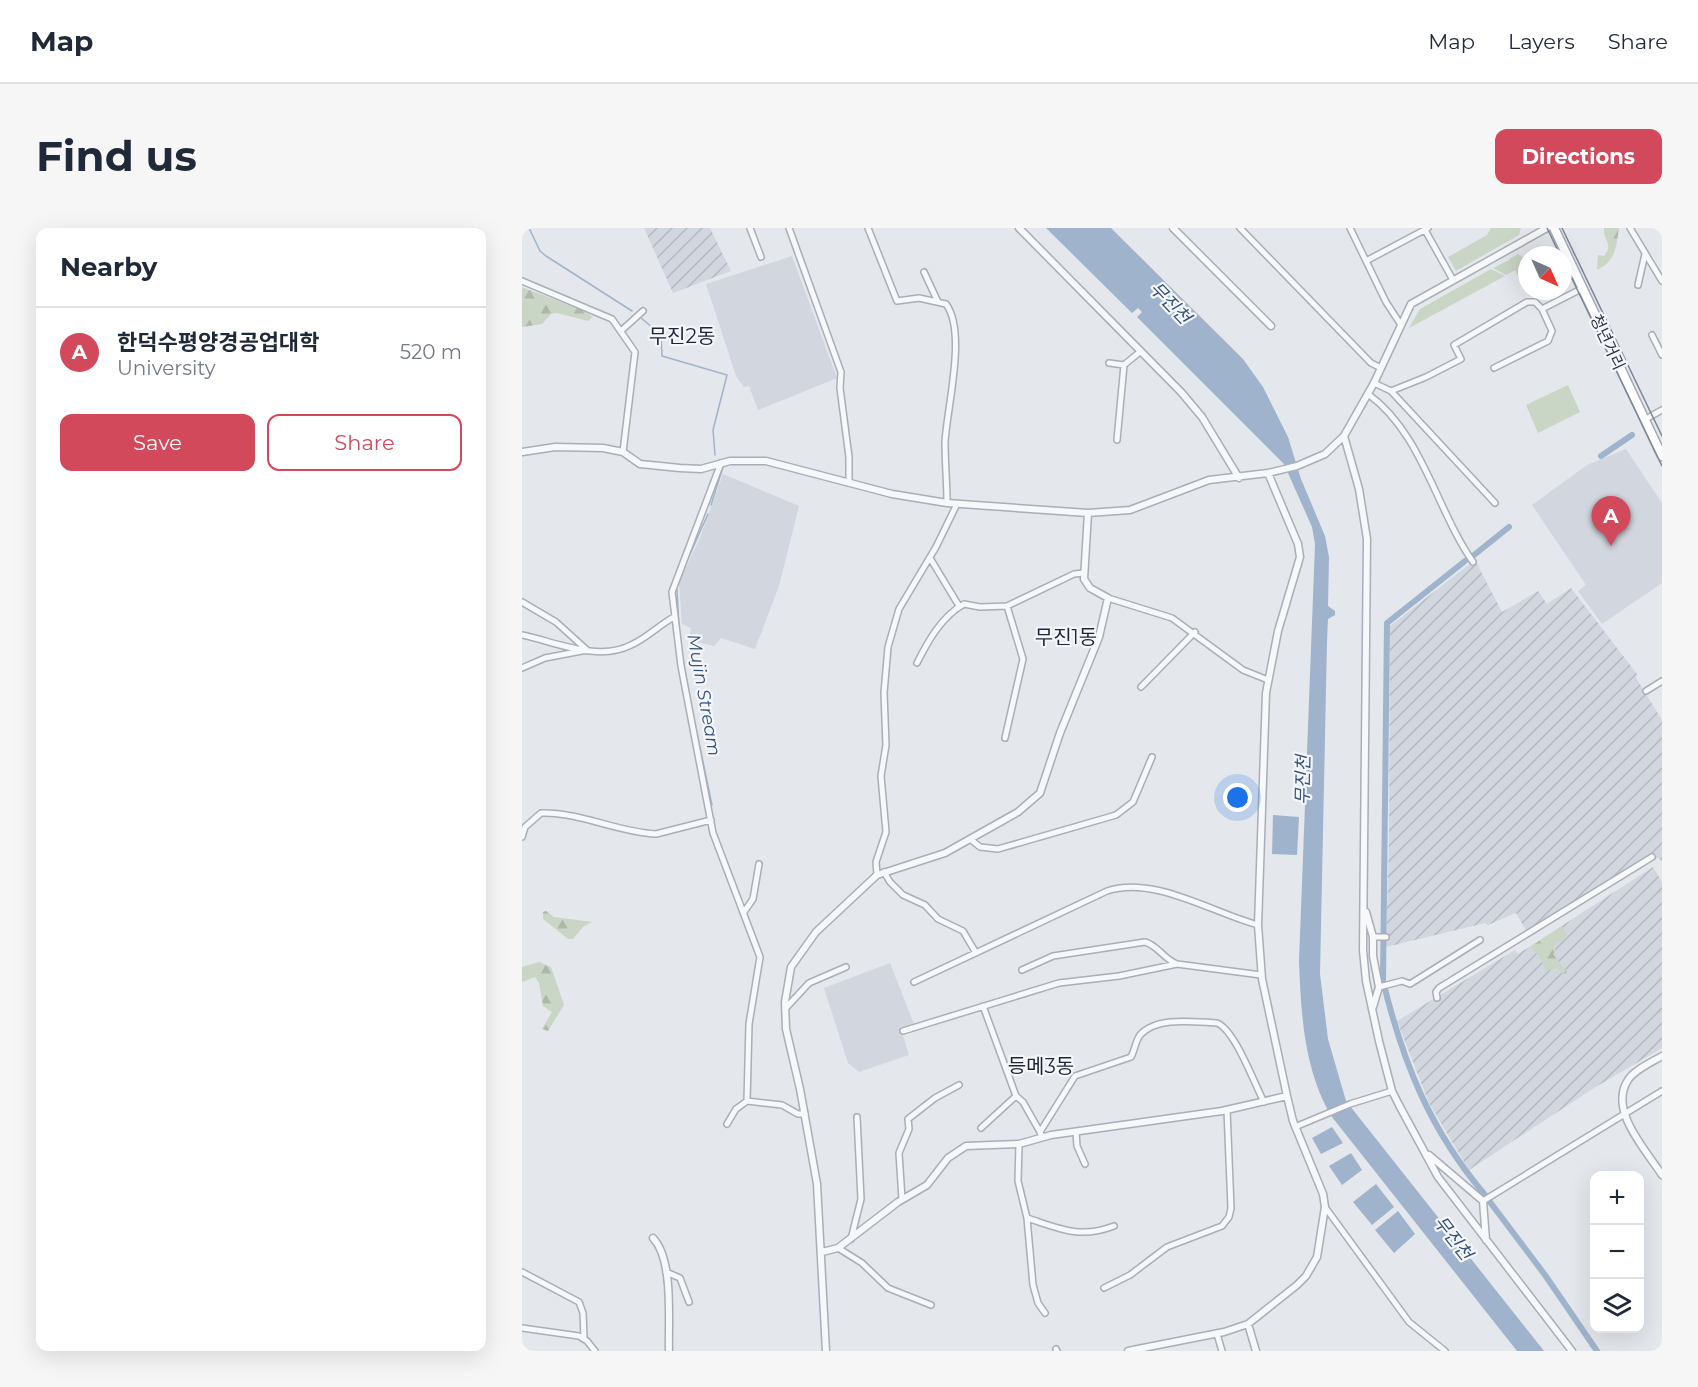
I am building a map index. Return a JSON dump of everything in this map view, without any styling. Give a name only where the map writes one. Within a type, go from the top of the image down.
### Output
[{"type":"main road","name":"청년거리","points":[[1554,228],[1662,456]]},
{"type":"street","points":[[750,228],[761,257]]},
{"type":"street","points":[[789,228],[842,372],[840,388],[849,457],[849,482]]},
{"type":"street","points":[[868,228],[897,301],[919,298],[946,304],[950,310],[956,331],[945,442],[947,503]]},
{"type":"street","points":[[1019,228],[1141,351],[1202,417],[1239,478]]},
{"type":"street","points":[[1173,228],[1270,326]]},
{"type":"street","points":[[1240,228],[1371,363],[1381,368]]},
{"type":"street","points":[[1350,228],[1386,302],[1401,325]]},
{"type":"street","points":[[522,453],[555,447],[589,447],[623,452],[640,464],[701,469],[721,463],[766,461],[892,494],[947,503],[1088,513],[1130,510],[1191,485],[1282,470],[1325,454],[1344,436],[1374,383],[1411,304],[1547,228]]},
{"type":"street","points":[[1630,228],[1662,281]]},
{"type":"street","points":[[1366,261],[1426,229],[1453,280]]},
{"type":"street","points":[[1638,285],[1645,254]]},
{"type":"street","points":[[924,272],[938,302]]},
{"type":"street","points":[[522,281],[612,319],[635,352],[623,452]]},
{"type":"street","points":[[1542,309],[1583,288]]},
{"type":"street","points":[[1390,391],[1426,377],[1461,359],[1454,345],[1527,302],[1534,302],[1542,309],[1552,331],[1548,341],[1494,368]]},
{"type":"street","points":[[621,330],[643,311]]},
{"type":"street","points":[[1652,335],[1662,355]]},
{"type":"street","points":[[1117,440],[1124,365],[1141,351]]},
{"type":"street","points":[[1109,363],[1124,365]]},
{"type":"street","points":[[1374,383],[1390,391],[1495,503]]},
{"type":"street","points":[[1368,394],[1383,405],[1399,426],[1457,538],[1473,562]]},
{"type":"street","points":[[1644,420],[1662,410]]},
{"type":"street","points":[[1344,436],[1359,489],[1367,539],[1363,950],[1373,1011],[1392,1091],[1438,1178],[1572,1351]]},
{"type":"street","points":[[721,463],[690,548],[674,579],[672,592],[674,617],[711,820],[722,861],[760,957],[749,1023],[747,1101]]},
{"type":"street","points":[[1268,473],[1298,544],[1300,557],[1287,594],[1268,680],[1263,745],[1258,925],[1261,975],[1295,1127],[1317,1176],[1325,1207],[1409,1322],[1445,1351]]},
{"type":"street","points":[[877,875],[876,862],[886,832],[881,776],[886,745],[884,693],[888,647],[899,609],[930,558],[957,504]]},
{"type":"street","points":[[1088,513],[1085,584],[1108,598],[1173,618],[1244,670],[1268,680]]},
{"type":"street","points":[[930,558],[959,606]]},
{"type":"street","points":[[917,663],[934,632],[959,606],[964,604],[980,607],[1006,606],[1074,574],[1084,573]]},
{"type":"street","points":[[826,1351],[817,1184],[806,1114],[788,1041],[785,1009],[791,966],[816,932],[877,875],[945,853],[1031,804],[1041,793],[1060,733],[1099,637],[1108,598]]},
{"type":"street","points":[[522,602],[556,622],[587,650]]},
{"type":"street","points":[[1005,738],[1023,659],[1006,606]]},
{"type":"street","points":[[522,635],[587,650],[609,651],[631,646],[674,617]]},
{"type":"street","points":[[1141,687],[1195,632]]},
{"type":"street","points":[[522,668],[545,658],[587,650]]},
{"type":"street","points":[[1646,691],[1662,681]]},
{"type":"street","points":[[970,839],[980,847],[998,849],[1116,815],[1133,802],[1152,757]]},
{"type":"street","points":[[522,837],[525,827],[541,813],[607,823],[656,834],[711,820]]},
{"type":"street","points":[[1437,998],[1436,992],[1439,988],[1652,857]]},
{"type":"street","points":[[744,912],[753,899],[759,864]]},
{"type":"street","points":[[885,872],[890,882],[903,895],[925,905],[938,919],[963,931],[976,953]]},
{"type":"street","points":[[914,982],[1107,891],[1128,886],[1150,888],[1258,925]]},
{"type":"street","points":[[1364,903],[1375,937],[1373,956],[1382,986],[1373,1011]]},
{"type":"street","points":[[1579,904],[1583,911]]},
{"type":"street","points":[[1375,937],[1386,937]]},
{"type":"street","points":[[1382,986],[1402,981],[1410,984],[1479,940]]},
{"type":"street","points":[[1022,970],[1053,956],[1145,942],[1151,943],[1167,960],[1177,964],[1261,975]]},
{"type":"street","points":[[903,1031],[1059,983],[1119,976],[1177,964]]},
{"type":"street","points":[[785,1009],[809,983],[846,967]]},
{"type":"street","points":[[983,1006],[1016,1096],[1023,1102],[1041,1135]]},
{"type":"street","points":[[1041,1135],[1075,1076],[1131,1057],[1141,1035],[1154,1026],[1170,1023],[1217,1023],[1224,1026],[1232,1035],[1264,1102]]},
{"type":"street","points":[[1662,1056],[1629,1078],[1621,1102],[1624,1115],[1662,1175]]},
{"type":"street","points":[[902,1199],[898,1153],[909,1129],[908,1119],[936,1098],[959,1085]]},
{"type":"street","points":[[1295,1127],[1350,1104],[1392,1091]]},
{"type":"street","points":[[1483,1201],[1662,1091]]},
{"type":"street","points":[[981,1128],[1016,1096]]},
{"type":"street","points":[[822,1251],[838,1248],[851,1240],[902,1199],[927,1185],[948,1158],[966,1146],[1019,1144],[1041,1135],[1227,1110],[1287,1096]]},
{"type":"street","points":[[727,1124],[736,1108],[747,1101],[782,1105],[798,1114],[806,1114]]},
{"type":"street","points":[[1104,1288],[1130,1275],[1167,1247],[1212,1231],[1226,1222],[1230,1208],[1227,1110]]},
{"type":"street","points":[[851,1240],[861,1198],[856,1117]]},
{"type":"street","points":[[1076,1132],[1077,1146],[1085,1164]]},
{"type":"street","points":[[1019,1144],[1018,1181],[1028,1218],[1034,1285],[1038,1303],[1045,1313]]},
{"type":"street","points":[[1426,1153],[1483,1201],[1486,1240]]},
{"type":"street","points":[[1128,1351],[1217,1334],[1248,1324],[1306,1276],[1317,1257],[1325,1207]]},
{"type":"street","points":[[1028,1218],[1070,1233],[1096,1233],[1114,1226]]},
{"type":"street","points":[[653,1238],[664,1255],[669,1351]]},
{"type":"street","points":[[838,1248],[862,1263],[888,1288],[932,1305]]},
{"type":"street","points":[[522,1272],[579,1302],[583,1313],[584,1337],[595,1351]]},
{"type":"street","points":[[666,1272],[682,1281],[689,1302]]},
{"type":"street","points":[[1248,1324],[1256,1351]]},
{"type":"street","points":[[522,1328],[584,1337]]},
{"type":"street","points":[[1217,1334],[1222,1351]]},
{"type":"shaded area","points":[[644,228],[710,228],[731,271],[673,293]]},
{"type":"shaded area","points":[[792,256],[837,378],[758,410],[749,386],[744,387],[736,376],[706,284]]},
{"type":"shaded area","points":[[1626,449],[1662,503],[1662,583],[1602,624],[1578,591],[1586,585],[1532,505],[1587,465]]},
{"type":"shaded area","points":[[723,474],[799,506],[779,586],[755,649],[721,638],[714,646],[689,640],[691,628],[682,624],[679,582],[700,538]]},
{"type":"shaded area","points":[[1475,560],[1502,612],[1538,591],[1547,604],[1571,588],[1637,674],[1636,678],[1662,720],[1662,862],[1659,858],[1646,859],[1527,932],[1516,913],[1488,925],[1485,923],[1386,947],[1390,626]]},
{"type":"shaded area","points":[[1653,867],[1662,882],[1662,1048],[1594,1088],[1469,1170],[1429,1103],[1397,1021],[1515,950],[1518,954]]},
{"type":"shaded area","points":[[890,963],[914,1024],[901,1030],[909,1055],[859,1072],[848,1063],[824,988]]},
{"type":"green space","points":[[1491,228],[1521,228],[1519,235],[1456,271],[1448,257],[1487,235]]},
{"type":"green space","points":[[1604,228],[1619,228],[1612,258],[1597,270],[1598,255],[1604,256],[1608,249]]},
{"type":"green space","points":[[1518,254],[1518,276],[1515,270],[1506,275],[1493,268],[1509,260],[1510,262],[1509,259]]},
{"type":"green space","points":[[1491,269],[1505,276],[1409,328],[1420,309]]},
{"type":"green space","points":[[522,287],[584,311],[593,317],[588,321],[557,313],[551,314],[542,324],[522,327]]},
{"type":"green space","points":[[1568,385],[1580,412],[1538,433],[1526,405]]},
{"type":"green space","points":[[546,911],[554,917],[592,922],[584,926],[573,939],[568,939],[543,919],[543,912]]},
{"type":"green space","points":[[1562,926],[1568,937],[1553,946],[1556,951],[1553,954],[1567,972],[1563,975],[1558,968],[1546,971],[1539,956],[1530,947]]},
{"type":"green space","points":[[539,962],[551,967],[564,1005],[548,1031],[542,1029],[552,1012],[543,1006],[539,983],[535,977],[522,982],[522,967]]},
{"type":"water","name":"무진천","points":[[1046,228],[1111,228],[1243,359],[1263,387],[1288,437],[1301,479],[1325,536],[1329,557],[1328,606],[1335,611],[1335,615],[1328,619],[1327,642],[1320,974],[1328,1039],[1346,1101],[1544,1351],[1517,1351],[1332,1117],[1315,1081],[1303,1022],[1299,961],[1315,544],[1312,527],[1284,464],[1137,317],[1142,312],[1138,308],[1132,313]]},
{"type":"water","points":[[1273,815],[1299,817],[1297,855],[1272,854]]},
{"type":"water","points":[[1332,1127],[1343,1143],[1321,1154],[1312,1138]]},
{"type":"water","points":[[1351,1153],[1362,1170],[1342,1185],[1329,1166]]},
{"type":"water","points":[[1376,1184],[1394,1207],[1372,1225],[1353,1202]]},
{"type":"water","points":[[1398,1211],[1415,1234],[1394,1253],[1375,1230]]},
{"type":"waterway","name":"Mujin Stream","points":[[529,228],[540,251],[546,256],[632,311]]},
{"type":"waterway","name":"Mujin Stream","points":[[640,317],[661,335],[662,356],[727,375],[713,430],[715,455]]},
{"type":"waterway","points":[[1601,456],[1632,435]]},
{"type":"waterway","name":"Mujin Stream","points":[[711,505],[723,467]]},
{"type":"waterway","name":"Mujin Stream","points":[[682,572],[708,514]]},
{"type":"waterway","points":[[1474,555],[1509,527]]},
{"type":"waterway","points":[[1465,561],[1387,623],[1383,981],[1400,1040],[1421,1094],[1449,1146],[1485,1195]]},
{"type":"waterway","name":"Mujin Stream","points":[[677,589],[679,628]]},
{"type":"waterway","name":"Mujin Stream","points":[[682,656],[688,687]]},
{"type":"waterway","name":"Mujin Stream","points":[[690,700],[712,805]]},
{"type":"waterway","points":[[1490,1202],[1545,1275],[1597,1351]]},
{"type":"tram line","points":[[1547,228],[1556,246]]},
{"type":"tram line","points":[[1562,228],[1662,436]]},
{"type":"tram line","points":[[1572,279],[1662,466]]},
{"type":"place","name":"한덕수평양경공업대학","points":[[1611,546]]},
{"type":"district","name":"무진2동","points":[[682,336]]},
{"type":"district","name":"무진1동","points":[[1066,637]]},
{"type":"district","name":"등메3동","points":[[1041,1066]]}]
